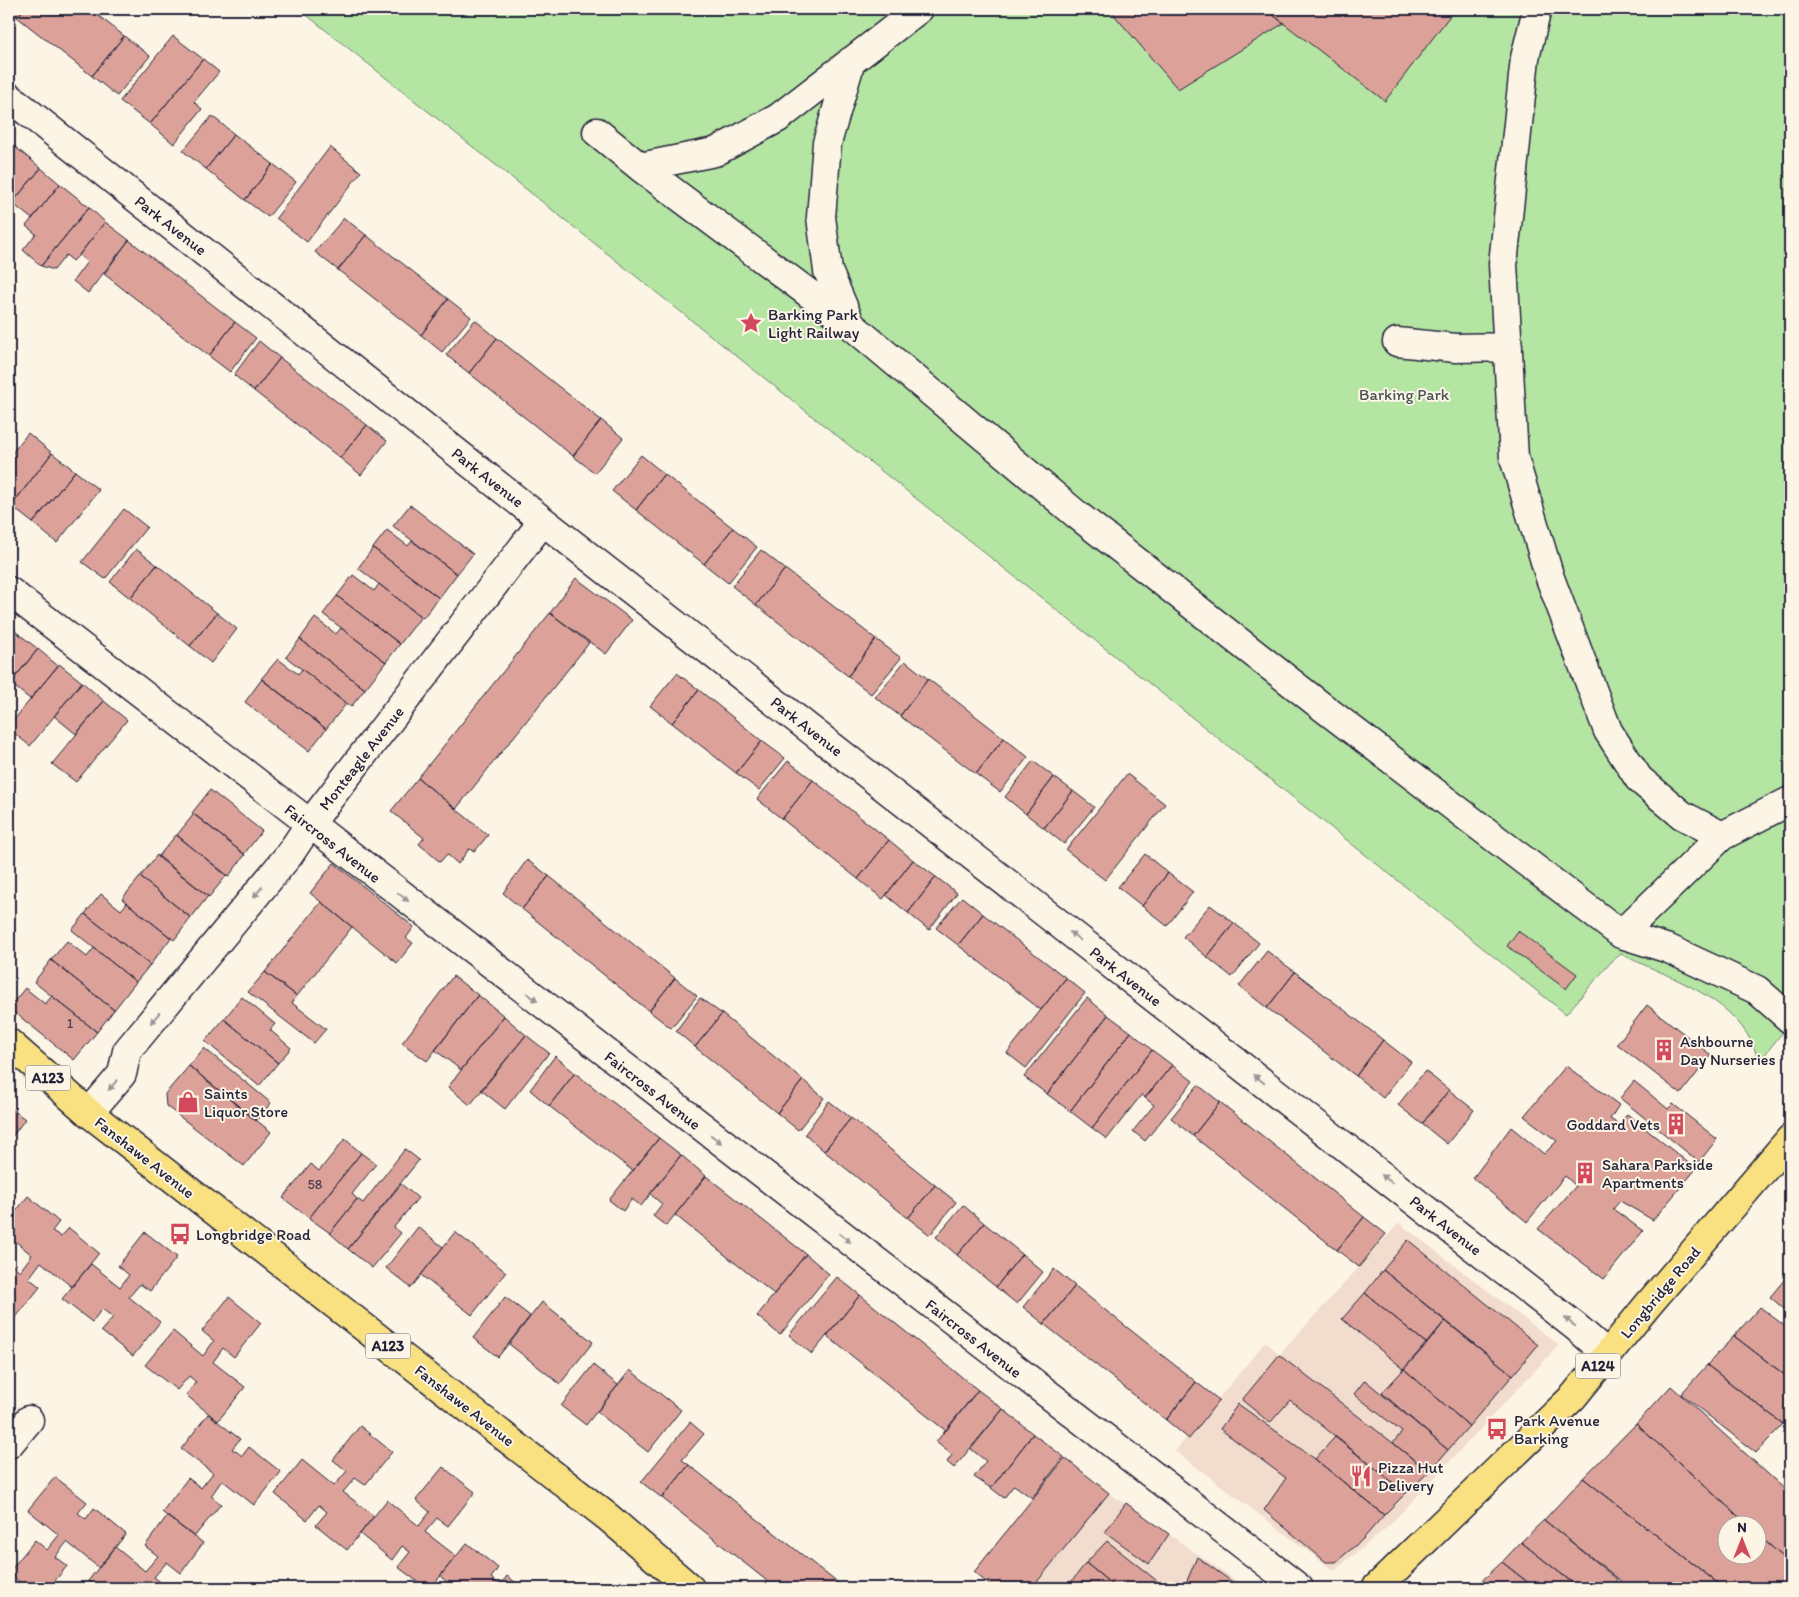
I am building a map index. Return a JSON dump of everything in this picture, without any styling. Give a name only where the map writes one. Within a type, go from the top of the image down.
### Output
[{"type":"main road","name":"Fanshawe Avenue","points":[[9,1043],[88,1113],[609,1518],[688,1587]]},
{"type":"main road","name":"Longbridge Road","points":[[1376,1588],[1573,1397],[1607,1354],[1790,1139]]},
{"type":"street","points":[[640,167],[715,152],[778,118],[919,9]]},
{"type":"street","points":[[1537,9],[1525,58],[1503,264],[1514,458],[1550,578],[1608,730],[1639,779],[1682,816],[1722,836]]},
{"type":"street","points":[[851,61],[827,143],[821,217],[828,271],[851,325]]},
{"type":"street","name":"Park Avenue","points":[[9,97],[543,521],[1576,1327],[1607,1354]]},
{"type":"street","points":[[597,132],[640,167],[851,325],[1076,514],[1333,715],[1621,934],[1670,949],[1758,990],[1790,1019]]},
{"type":"street","points":[[1397,342],[1456,348],[1508,347]]},
{"type":"street","name":"Monteagle Avenue","points":[[88,1113],[122,1074],[127,1051],[289,855],[309,825],[543,521]]},
{"type":"street","name":"Faircross Avenue","points":[[9,591],[309,825],[1299,1588]]},
{"type":"street","points":[[1621,934],[1722,836],[1790,801]]},
{"type":"street","points":[[9,1444],[29,1420]]},
{"type":"shaded area","points":[[1399,1223],[1559,1345],[1390,1525],[1334,1571],[1175,1451],[1266,1341],[1279,1355]]},
{"type":"shaded area","points":[[1065,1458],[1109,1493],[1247,1588],[994,1588],[974,1572]]},
{"type":"green space","name":"Barking Park","points":[[299,9],[1790,9],[1790,1023],[1759,1062],[1747,1034],[1736,1019],[1722,1007],[1690,986],[1621,954],[1612,961],[1566,1014]]},
{"type":"building","points":[[9,9],[24,9],[17,17]]},
{"type":"building","points":[[24,9],[90,9],[124,36],[92,76],[17,17]]},
{"type":"building","points":[[1109,9],[1265,9],[1284,23],[1178,89]]},
{"type":"building","points":[[1265,9],[1455,9],[1385,101]]},
{"type":"building","points":[[124,36],[150,56],[117,96],[92,76]]},
{"type":"building","points":[[173,36],[203,59],[150,124],[120,101]]},
{"type":"building","points":[[203,59],[219,72],[194,102],[202,109],[174,144],[150,124]]},
{"type":"building","points":[[212,116],[234,134],[206,169],[183,151]]},
{"type":"building","points":[[234,134],[273,164],[245,200],[206,169]]},
{"type":"building","points":[[9,142],[41,168],[12,203],[9,200]]},
{"type":"building","points":[[330,147],[361,172],[307,242],[276,218]]},
{"type":"building","points":[[273,164],[296,182],[268,217],[245,200]]},
{"type":"building","points":[[41,168],[60,184],[32,219],[12,203]]},
{"type":"building","points":[[60,184],[89,207],[41,266],[23,250],[36,234],[26,226]]},
{"type":"building","points":[[89,207],[105,222],[79,255],[73,261],[66,255],[54,270],[41,266]]},
{"type":"building","points":[[344,218],[366,235],[338,270],[315,252]]},
{"type":"building","points":[[105,222],[129,240],[88,293],[73,281],[87,262],[79,255]]},
{"type":"building","points":[[366,235],[448,299],[421,335],[338,270]]},
{"type":"building","points":[[129,240],[235,322],[209,356],[104,274]]},
{"type":"building","points":[[448,299],[471,317],[442,352],[421,335]]},
{"type":"building","points":[[475,320],[497,338],[469,373],[446,355]]},
{"type":"building","points":[[235,322],[256,338],[230,372],[209,356]]},
{"type":"building","points":[[497,338],[601,420],[573,456],[469,373]]},
{"type":"building","points":[[259,341],[280,358],[254,391],[234,375]]},
{"type":"building","points":[[280,358],[367,425],[340,458],[254,391]]},
{"type":"building","points":[[601,420],[623,438],[595,473],[573,456]]},
{"type":"building","points":[[367,425],[387,441],[361,475],[340,458]]},
{"type":"building","points":[[28,433],[52,453],[11,506],[9,504],[9,457]]},
{"type":"building","points":[[52,453],[75,471],[33,523],[11,506]]},
{"type":"building","points":[[641,455],[664,474],[636,510],[612,491]]},
{"type":"building","points":[[75,471],[99,490],[57,543],[33,523]]},
{"type":"building","points":[[664,474],[733,528],[704,564],[636,510]]},
{"type":"building","points":[[410,505],[473,554],[457,574],[393,526]]},
{"type":"building","points":[[124,509],[147,527],[105,579],[82,562]]},
{"type":"building","points":[[733,528],[757,547],[728,583],[704,564]]},
{"type":"building","points":[[387,530],[408,546],[412,541],[457,574],[439,598],[373,548]]},
{"type":"building","points":[[373,548],[439,598],[423,618],[358,568]]},
{"type":"building","points":[[136,549],[157,565],[130,598],[110,582]]},
{"type":"building","points":[[761,550],[785,569],[756,605],[732,586]]},
{"type":"building","points":[[157,565],[217,613],[190,646],[130,598]]},
{"type":"building","points":[[785,569],[876,639],[848,676],[756,605]]},
{"type":"building","points":[[353,575],[374,591],[379,584],[421,617],[400,644],[337,596]]},
{"type":"building","points":[[576,578],[632,620],[606,654],[550,613]]},
{"type":"building","points":[[337,596],[400,644],[386,662],[323,614]]},
{"type":"building","points":[[217,613],[237,629],[211,663],[190,646]]},
{"type":"building","points":[[550,613],[589,643],[456,809],[418,778]]},
{"type":"building","points":[[315,618],[336,634],[341,628],[386,662],[365,689],[300,639]]},
{"type":"building","points":[[9,625],[16,631],[9,639]]},
{"type":"building","points":[[15,631],[38,649],[9,685],[9,639]]},
{"type":"building","points":[[300,639],[365,689],[351,707],[286,657]]},
{"type":"building","points":[[876,639],[901,658],[871,694],[848,676]]},
{"type":"building","points":[[38,649],[58,666],[30,699],[10,683]]},
{"type":"building","points":[[278,659],[298,674],[302,669],[346,704],[326,729],[261,679]]},
{"type":"building","points":[[905,661],[928,679],[900,716],[875,697]]},
{"type":"building","points":[[59,664],[82,682],[30,746],[9,729],[9,726]]},
{"type":"building","points":[[677,673],[699,690],[672,723],[650,706]]},
{"type":"building","points":[[262,679],[326,729],[309,751],[245,702]]},
{"type":"building","points":[[928,679],[1004,738],[976,774],[900,716]]},
{"type":"building","points":[[82,682],[104,701],[76,734],[54,716]]},
{"type":"building","points":[[699,690],[762,741],[736,773],[672,723]]},
{"type":"building","points":[[104,701],[127,720],[76,782],[52,764]]},
{"type":"building","points":[[1004,738],[1028,757],[1000,792],[976,774]]},
{"type":"building","points":[[762,741],[785,758],[759,790],[736,773]]},
{"type":"building","points":[[788,761],[813,780],[782,819],[757,799]]},
{"type":"building","points":[[1033,761],[1054,777],[1026,814],[1005,797]]},
{"type":"building","points":[[1127,774],[1165,804],[1105,880],[1066,850]]},
{"type":"building","points":[[1054,777],[1073,791],[1044,828],[1026,814]]},
{"type":"building","points":[[418,778],[488,835],[475,851],[469,849],[458,864],[447,854],[440,862],[419,844],[424,838],[391,811]]},
{"type":"building","points":[[813,780],[889,840],[858,879],[782,819]]},
{"type":"building","points":[[210,790],[262,831],[244,854],[192,813]]},
{"type":"building","points":[[1073,791],[1094,807],[1064,844],[1044,828]]},
{"type":"building","points":[[194,814],[245,855],[228,877],[177,835]]},
{"type":"building","points":[[176,835],[227,875],[209,897],[158,857]]},
{"type":"building","points":[[889,840],[913,860],[883,899],[858,879]]},
{"type":"building","points":[[1145,854],[1168,873],[1142,906],[1118,887]]},
{"type":"building","points":[[157,855],[208,896],[191,918],[140,877]]},
{"type":"building","points":[[527,860],[549,876],[522,909],[503,893]]},
{"type":"building","points":[[913,860],[936,877],[908,913],[886,895]]},
{"type":"building","points":[[334,863],[414,927],[406,938],[413,943],[397,963],[310,893]]},
{"type":"building","points":[[1168,873],[1193,892],[1167,926],[1142,906]]},
{"type":"building","points":[[549,876],[675,978],[649,1011],[522,909]]},
{"type":"building","points":[[140,877],[191,918],[174,940],[122,899]]},
{"type":"building","points":[[936,877],[957,893],[929,930],[908,913]]},
{"type":"building","points":[[101,894],[121,910],[127,903],[171,938],[150,965],[85,914]]},
{"type":"building","points":[[962,897],[983,914],[958,945],[936,928]]},
{"type":"building","points":[[321,902],[352,927],[297,996],[265,972]]},
{"type":"building","points":[[1210,905],[1234,923],[1207,957],[1183,937]]},
{"type":"building","points":[[85,914],[150,965],[136,982],[72,930]]},
{"type":"building","points":[[983,914],[1066,978],[1041,1010],[958,945]]},
{"type":"building","points":[[1234,923],[1259,943],[1232,977],[1207,957]]},
{"type":"building","points":[[1518,931],[1577,974],[1566,989],[1507,946]]},
{"type":"building","points":[[67,941],[87,957],[94,948],[136,982],[114,1010],[51,960]]},
{"type":"building","points":[[1267,951],[1295,972],[1267,1008],[1239,986]]},
{"type":"building","points":[[51,960],[114,1010],[97,1032],[34,982]]},
{"type":"building","points":[[265,972],[297,996],[292,1003],[326,1029],[314,1043],[248,992]]},
{"type":"building","points":[[1295,972],[1383,1040],[1356,1076],[1267,1008]]},
{"type":"building","points":[[453,976],[478,995],[427,1061],[402,1043]]},
{"type":"building","points":[[675,978],[697,996],[671,1028],[649,1011]]},
{"type":"building","points":[[1066,978],[1085,993],[1026,1068],[1007,1053]]},
{"type":"building","points":[[25,988],[45,1004],[52,996],[97,1032],[74,1060],[9,1008]]},
{"type":"building","points":[[478,995],[504,1016],[461,1070],[435,1050]]},
{"type":"building","points":[[242,997],[275,1024],[270,1030],[291,1048],[278,1063],[224,1019]]},
{"type":"building","points":[[700,998],[722,1014],[695,1047],[676,1031]]},
{"type":"building","points":[[1087,998],[1108,1015],[1047,1094],[1024,1077]]},
{"type":"building","name":"Ashbourne Day Nurseries","points":[[1647,1005],[1711,1055],[1681,1094],[1617,1044]]},
{"type":"building","points":[[722,1014],[803,1080],[777,1113],[695,1047]]},
{"type":"building","points":[[1108,1015],[1131,1032],[1070,1111],[1047,1094]]},
{"type":"building","points":[[504,1016],[526,1035],[470,1105],[448,1087]]},
{"type":"building","points":[[224,1019],[278,1063],[259,1086],[205,1041]]},
{"type":"building","points":[[1131,1032],[1152,1050],[1092,1128],[1070,1111]]},
{"type":"building","points":[[526,1035],[549,1053],[505,1109],[481,1090]]},
{"type":"building","points":[[1383,1040],[1411,1062],[1383,1098],[1356,1076]]},
{"type":"building","points":[[204,1048],[271,1103],[256,1121],[189,1066]]},
{"type":"building","points":[[1152,1050],[1172,1065],[1145,1098],[1142,1094],[1107,1139],[1092,1128]]},
{"type":"building","points":[[555,1056],[575,1073],[549,1106],[530,1090]]},
{"type":"building","points":[[1172,1065],[1193,1081],[1145,1141],[1133,1131],[1154,1105],[1145,1098]]},
{"type":"building","points":[[189,1066],[271,1132],[244,1166],[166,1106],[165,1094]]},
{"type":"building","name":"Sahara Parkside Apartments","points":[[1566,1066],[1619,1105],[1610,1119],[1620,1125],[1627,1114],[1696,1169],[1653,1220],[1620,1201],[1613,1209],[1643,1231],[1604,1279],[1538,1229],[1576,1186],[1565,1176],[1527,1222],[1473,1178],[1511,1127],[1544,1154],[1557,1141],[1524,1116]]},
{"type":"building","points":[[1425,1071],[1449,1090],[1422,1124],[1398,1105]]},
{"type":"building","points":[[575,1073],[659,1138],[633,1171],[549,1106]]},
{"type":"building","points":[[803,1080],[824,1098],[798,1130],[777,1113]]},
{"type":"building","name":"Goddard Vets","points":[[1634,1081],[1668,1109],[1673,1104],[1717,1139],[1699,1162],[1620,1098]]},
{"type":"building","points":[[1198,1085],[1220,1102],[1193,1136],[1171,1118]]},
{"type":"building","points":[[1449,1090],[1474,1110],[1447,1144],[1422,1124]]},
{"type":"building","points":[[829,1101],[851,1118],[824,1151],[805,1134]]},
{"type":"building","points":[[1220,1102],[1364,1217],[1337,1250],[1193,1136]]},
{"type":"building","points":[[9,1107],[25,1119],[9,1141]]},
{"type":"building","points":[[851,1118],[935,1185],[908,1218],[824,1151]]},
{"type":"building","points":[[659,1138],[681,1155],[641,1206],[632,1199],[623,1211],[609,1200]]},
{"type":"building","points":[[345,1139],[361,1153],[309,1218],[283,1198],[311,1164],[319,1171]]},
{"type":"building","points":[[405,1149],[419,1160],[348,1249],[330,1233],[357,1199],[363,1203]]},
{"type":"building","points":[[361,1153],[376,1164],[352,1194],[357,1199],[330,1233],[309,1218]]},
{"type":"building","points":[[681,1155],[706,1176],[666,1226],[653,1216],[662,1204],[650,1194]]},
{"type":"building","points":[[706,1176],[806,1254],[774,1294],[675,1215]]},
{"type":"building","points":[[401,1184],[418,1198],[394,1227],[401,1233],[372,1268],[348,1249]]},
{"type":"building","points":[[935,1185],[956,1202],[930,1235],[908,1218]]},
{"type":"building","points":[[28,1196],[59,1222],[52,1231],[61,1237],[69,1228],[99,1253],[72,1287],[41,1262],[29,1278],[40,1287],[13,1321],[9,1317],[9,1262],[20,1271],[32,1255],[9,1236],[9,1220]]},
{"type":"building","points":[[963,1205],[984,1223],[957,1255],[936,1237]]},
{"type":"building","points":[[1364,1217],[1386,1234],[1359,1267],[1337,1250]]},
{"type":"building","points":[[984,1223],[1022,1254],[996,1287],[957,1255]]},
{"type":"building","points":[[418,1227],[443,1247],[411,1288],[386,1268]]},
{"type":"building","points":[[145,1232],[177,1257],[150,1291],[140,1284],[129,1297],[160,1322],[133,1356],[101,1331],[113,1317],[102,1309],[92,1322],[62,1299],[91,1264],[120,1287],[129,1275],[118,1266]]},
{"type":"building","points":[[455,1232],[506,1272],[472,1315],[421,1275]]},
{"type":"building","points":[[1408,1240],[1538,1345],[1513,1375],[1383,1270]]},
{"type":"building","points":[[806,1254],[829,1274],[780,1335],[757,1316]]},
{"type":"building","points":[[1022,1254],[1043,1272],[1017,1304],[996,1287]]},
{"type":"building","points":[[1054,1269],[1075,1286],[1044,1324],[1023,1307]]},
{"type":"building","points":[[1383,1270],[1445,1321],[1427,1344],[1365,1293]]},
{"type":"building","points":[[1790,1273],[1790,1314],[1770,1297]]},
{"type":"building","points":[[837,1277],[860,1295],[812,1354],[789,1335]]},
{"type":"building","points":[[1075,1286],[1196,1382],[1166,1420],[1044,1324]]},
{"type":"building","points":[[1365,1293],[1427,1344],[1404,1369],[1342,1319]]},
{"type":"building","points":[[860,1295],[978,1390],[946,1431],[827,1336]]},
{"type":"building","points":[[229,1297],[261,1323],[234,1357],[223,1348],[213,1362],[245,1387],[218,1421],[186,1395],[196,1382],[189,1376],[177,1390],[145,1365],[173,1331],[203,1356],[214,1341],[202,1331]]},
{"type":"building","points":[[505,1297],[530,1316],[498,1357],[473,1338]]},
{"type":"building","points":[[542,1302],[593,1342],[560,1384],[509,1344]]},
{"type":"building","points":[[1760,1307],[1790,1330],[1790,1379],[1734,1336]]},
{"type":"building","points":[[1445,1321],[1513,1375],[1469,1426],[1404,1369]]},
{"type":"building","points":[[1734,1336],[1790,1379],[1790,1416],[1783,1424],[1707,1365]]},
{"type":"building","points":[[1279,1355],[1429,1472],[1406,1493],[1290,1400],[1270,1423],[1242,1400]]},
{"type":"building","points":[[593,1365],[618,1385],[586,1425],[561,1406]]},
{"type":"building","points":[[1707,1365],[1783,1424],[1756,1453],[1681,1394]]},
{"type":"building","points":[[1404,1369],[1469,1426],[1448,1450],[1382,1393]]},
{"type":"building","points":[[630,1370],[681,1410],[648,1452],[597,1412]]},
{"type":"building","points":[[1365,1380],[1448,1450],[1429,1472],[1393,1443],[1402,1432],[1354,1394]]},
{"type":"building","points":[[1196,1382],[1219,1400],[1189,1439],[1166,1420]]},
{"type":"building","points":[[1671,1386],[1790,1494],[1790,1563],[1766,1542],[1766,1514],[1736,1514],[1636,1424]]},
{"type":"building","points":[[978,1390],[1003,1409],[954,1468],[947,1462],[952,1455],[936,1442]]},
{"type":"building","points":[[1238,1404],[1315,1459],[1384,1515],[1363,1539],[1336,1562],[1326,1562],[1264,1510],[1286,1478],[1220,1429]]},
{"type":"building","points":[[1003,1409],[1033,1434],[991,1488],[974,1477],[986,1461],[971,1449]]},
{"type":"building","points":[[208,1414],[240,1439],[232,1449],[242,1456],[249,1447],[281,1472],[254,1505],[222,1480],[211,1496],[221,1504],[194,1537],[162,1512],[188,1478],[201,1488],[213,1473],[181,1449]]},
{"type":"building","points":[[690,1422],[704,1434],[682,1460],[689,1465],[662,1498],[641,1482]]},
{"type":"building","points":[[1636,1424],[1736,1514],[1716,1514],[1716,1564],[1766,1564],[1766,1542],[1790,1563],[1790,1569],[1780,1588],[1724,1588],[1583,1478]]},
{"type":"building","points":[[360,1426],[392,1452],[365,1485],[355,1478],[343,1492],[374,1516],[347,1550],[316,1525],[327,1512],[319,1505],[307,1520],[275,1494],[302,1460],[334,1486],[347,1471],[333,1460]]},
{"type":"building","points":[[1033,1434],[1064,1457],[1032,1498],[1014,1485],[1004,1498],[991,1488]]},
{"type":"building","name":"Pizza Hut Delivery","points":[[1335,1437],[1406,1493],[1384,1515],[1315,1459]]},
{"type":"building","points":[[1065,1458],[1109,1493],[1032,1588],[993,1588],[974,1572]]},
{"type":"building","points":[[689,1465],[844,1588],[776,1588],[662,1498]]},
{"type":"building","points":[[443,1467],[475,1492],[448,1526],[437,1518],[425,1532],[456,1556],[431,1588],[426,1588],[398,1567],[410,1552],[402,1546],[392,1560],[360,1534],[387,1500],[419,1526],[430,1512],[416,1500]]},
{"type":"building","points":[[55,1477],[87,1502],[78,1513],[86,1519],[94,1508],[126,1534],[99,1568],[67,1542],[55,1557],[67,1566],[49,1588],[26,1588],[9,1572],[35,1540],[47,1550],[59,1535],[28,1510]]},
{"type":"building","points":[[1583,1478],[1724,1588],[1630,1588],[1544,1520]]},
{"type":"building","points":[[1126,1503],[1169,1534],[1149,1564],[1105,1532]]},
{"type":"building","points":[[167,1516],[203,1543],[181,1573],[167,1562],[154,1577],[168,1588],[96,1588],[88,1581],[115,1547],[145,1571],[158,1556],[145,1546]]},
{"type":"building","points":[[1544,1520],[1618,1580],[1611,1588],[1579,1588],[1521,1542]]},
{"type":"building","points":[[1107,1541],[1166,1588],[1116,1588],[1086,1563]]},
{"type":"building","points":[[1521,1542],[1579,1588],[1535,1588],[1502,1562]]},
{"type":"building","points":[[467,1543],[498,1568],[491,1578],[500,1585],[507,1576],[523,1588],[454,1588],[440,1576]]},
{"type":"building","points":[[1197,1557],[1241,1588],[1184,1588]]},
{"type":"building","points":[[1502,1562],[1535,1588],[1474,1588]]},
{"type":"building","points":[[1086,1563],[1116,1588],[1071,1588],[1068,1586]]},
{"type":"place","name":"Barking Park Light Railway","points":[[751,323]]},
{"type":"place","name":"Ashbourne Day Nurseries","points":[[1664,1050]]},
{"type":"place","name":"Saints Liquor Store","points":[[188,1102]]},
{"type":"place","name":"Goddard Vets","points":[[1676,1124]]},
{"type":"place","name":"Sahara Parkside Apartments","points":[[1585,1173]]},
{"type":"place","name":"Longbridge Road","points":[[180,1234]]},
{"type":"place","name":"Park Avenue Barking","points":[[1497,1429]]},
{"type":"place","name":"Pizza Hut Delivery","points":[[1361,1476]]}]
